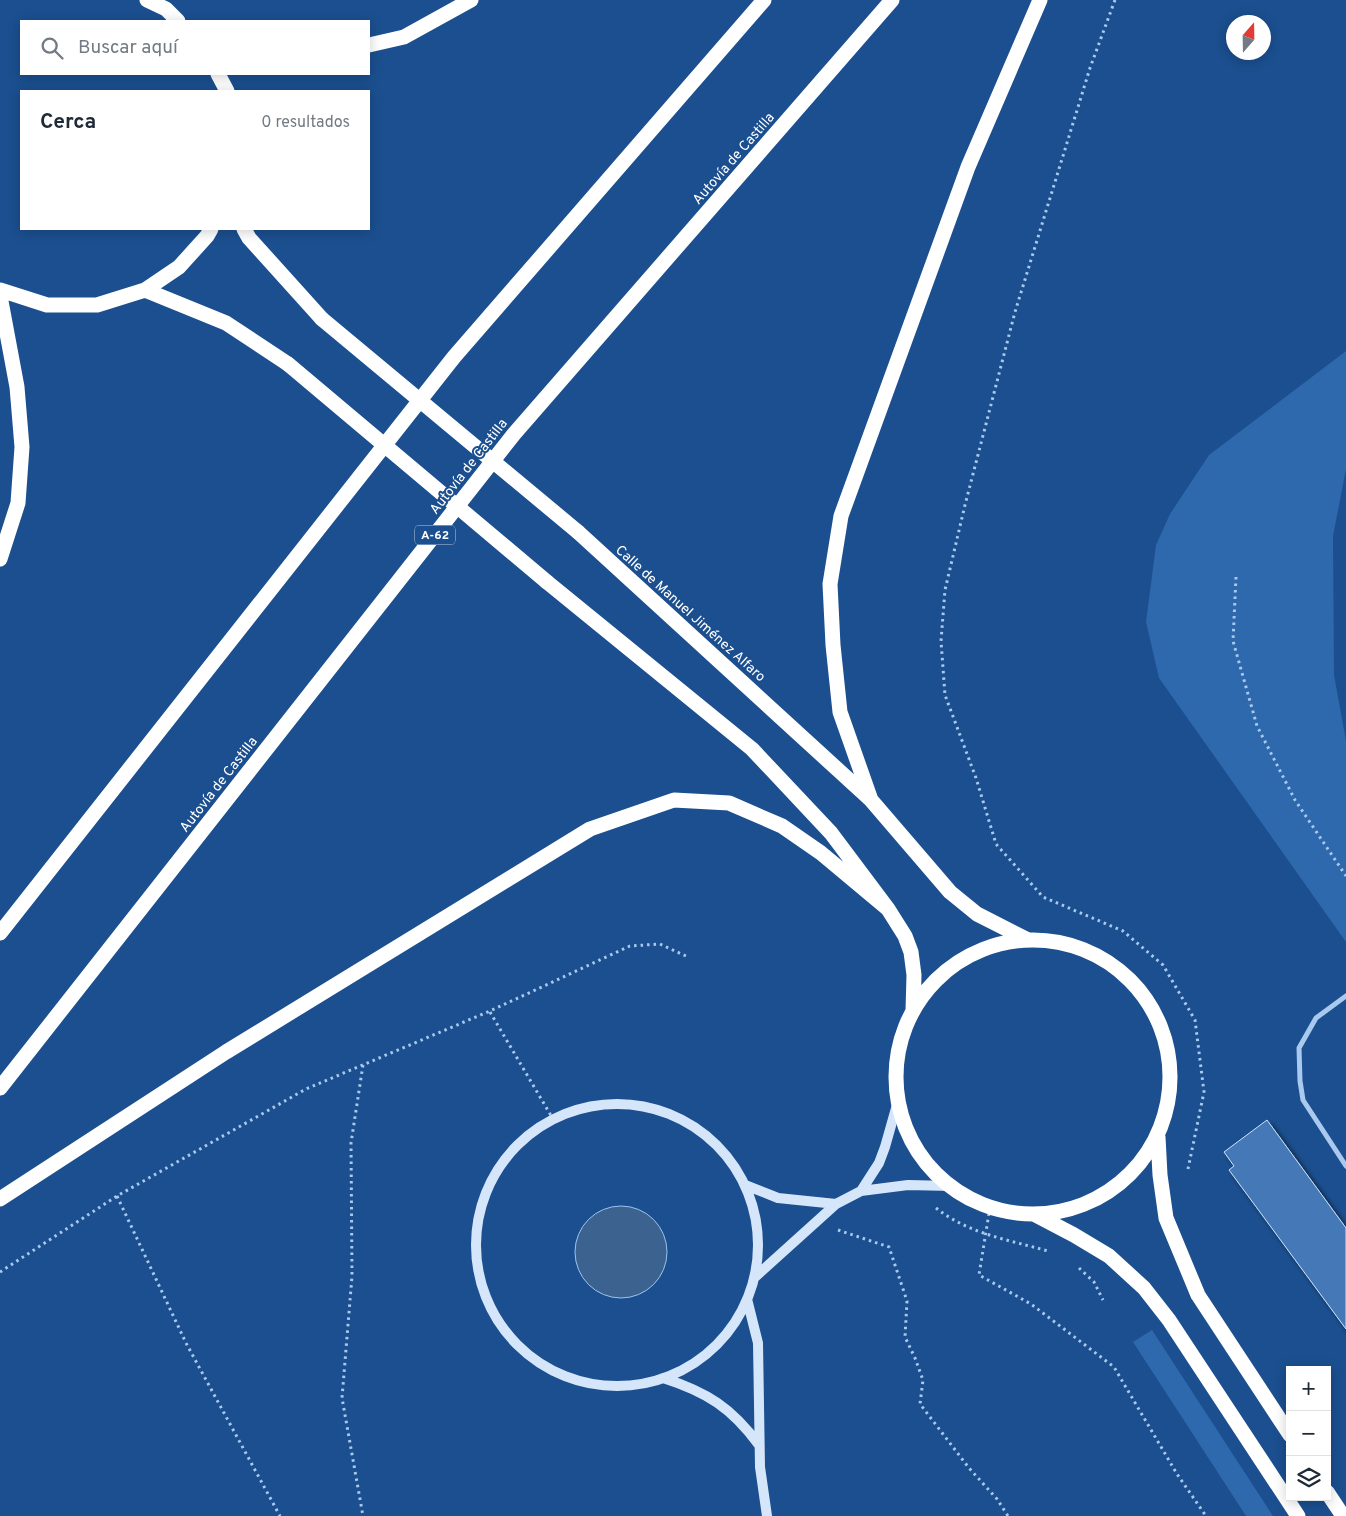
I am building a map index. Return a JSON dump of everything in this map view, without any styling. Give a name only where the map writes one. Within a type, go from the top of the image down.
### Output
[{"type":"highway","points":[[147,0],[166,9],[177,20]]},
{"type":"highway","points":[[370,45],[404,37],[471,0]]},
{"type":"highway","points":[[0,934],[454,357],[764,0]]},
{"type":"highway","name":"Autovía de Castilla","points":[[0,1088],[514,434],[892,0]]},
{"type":"highway","points":[[871,800],[840,712],[833,645],[830,584],[841,516],[968,168],[1040,0]]},
{"type":"highway","points":[[219,75],[226,90]]},
{"type":"highway","points":[[0,290],[47,305],[98,305],[145,290],[179,267],[210,230]]},
{"type":"highway","name":"Calle de Manuel Jiménez Alfaro","points":[[245,230],[249,238],[322,319],[578,532],[871,800],[950,892],[976,914],[1028,940]]},
{"type":"highway","points":[[145,290],[226,324],[288,364],[547,582],[752,749],[830,833],[888,909],[905,936],[911,952],[914,975],[913,1011]]},
{"type":"highway","points":[[0,296],[17,387],[22,447],[18,503],[0,559]]},
{"type":"highway","points":[[0,1199],[226,1052],[590,830],[674,800],[729,803],[782,826],[821,853],[888,909]]},
{"type":"highway","points":[[1028,940],[1068,944],[1105,960],[1136,986],[1158,1019],[1170,1058],[1170,1098],[1158,1137],[1136,1169],[1107,1194],[1072,1209],[1034,1214],[990,1207],[950,1186],[926,1162],[908,1133],[898,1100],[896,1069],[901,1039],[913,1011],[934,982],[961,960],[993,946],[1028,940]]},
{"type":"highway","points":[[1158,1137],[1160,1176],[1166,1218],[1198,1296],[1286,1429]]},
{"type":"highway","points":[[1034,1214],[1110,1256],[1144,1288],[1169,1320],[1298,1516]]},
{"type":"highway","points":[[1331,1498],[1343,1516]]},
{"type":"street","points":[[1346,996],[1316,1018],[1299,1048],[1300,1081],[1304,1100],[1346,1166]]},
{"type":"street","points":[[861,1191],[879,1163],[898,1100]]},
{"type":"street","points":[[607,1104],[635,1105],[663,1112],[688,1124],[711,1140],[730,1161],[745,1185],[753,1208],[757,1231],[758,1255],[754,1278],[747,1299],[736,1320],[705,1356],[685,1369],[663,1378],[636,1385],[608,1386],[580,1381],[553,1370],[529,1355],[509,1336],[493,1312],[482,1286],[476,1259],[476,1231],[482,1203],[493,1177],[509,1154],[529,1134],[553,1119],[579,1109],[607,1104]]},
{"type":"street","points":[[745,1185],[778,1198],[836,1204]]},
{"type":"street","points":[[754,1278],[836,1204],[861,1191],[908,1185],[950,1186]]},
{"type":"street","points":[[747,1299],[758,1343],[760,1467],[767,1516]]},
{"type":"street","points":[[663,1378],[688,1386],[714,1400],[744,1424],[760,1445]]},
{"type":"path","points":[[1115,0],[1090,68],[1015,312],[944,590],[942,650],[945,695],[976,778],[996,844],[1043,897],[1123,931],[1163,965],[1195,1020],[1204,1092],[1188,1170]]},
{"type":"path","points":[[1236,577],[1233,641],[1257,726],[1295,800],[1346,876]]},
{"type":"path","points":[[0,1272],[117,1196],[306,1089],[490,1011],[630,946],[660,944],[688,957]]},
{"type":"path","points":[[490,1011],[553,1119]]},
{"type":"path","points":[[363,1065],[351,1143],[352,1276],[342,1398],[363,1516]]},
{"type":"path","points":[[117,1196],[186,1344],[280,1516]]},
{"type":"path","points":[[930,1204],[950,1219],[986,1234],[1054,1254]]},
{"type":"path","points":[[990,1207],[979,1275],[1031,1304],[1114,1367],[1177,1474],[1206,1516]]},
{"type":"path","points":[[834,1228],[889,1247],[907,1301],[905,1337],[923,1380],[920,1404],[969,1468],[997,1499],[1008,1516]]},
{"type":"path","points":[[1076,1265],[1094,1282],[1103,1300]]},
{"type":"shaded area","points":[[1346,351],[1346,469],[1333,536],[1334,675],[1346,741],[1346,942],[1159,678],[1146,622],[1156,545],[1170,514],[1209,455]]},
{"type":"shaded area","points":[[621,1206],[639,1209],[654,1219],[664,1234],[667,1252],[664,1270],[654,1285],[639,1295],[621,1298],[603,1295],[588,1285],[578,1270],[575,1252],[578,1234],[588,1219],[603,1209]]},
{"type":"shaded area","points":[[1152,1330],[1273,1516],[1246,1516],[1133,1342]]},
{"type":"building","points":[[1267,1120],[1346,1228],[1346,1329],[1229,1170],[1234,1166],[1224,1152]]}]
